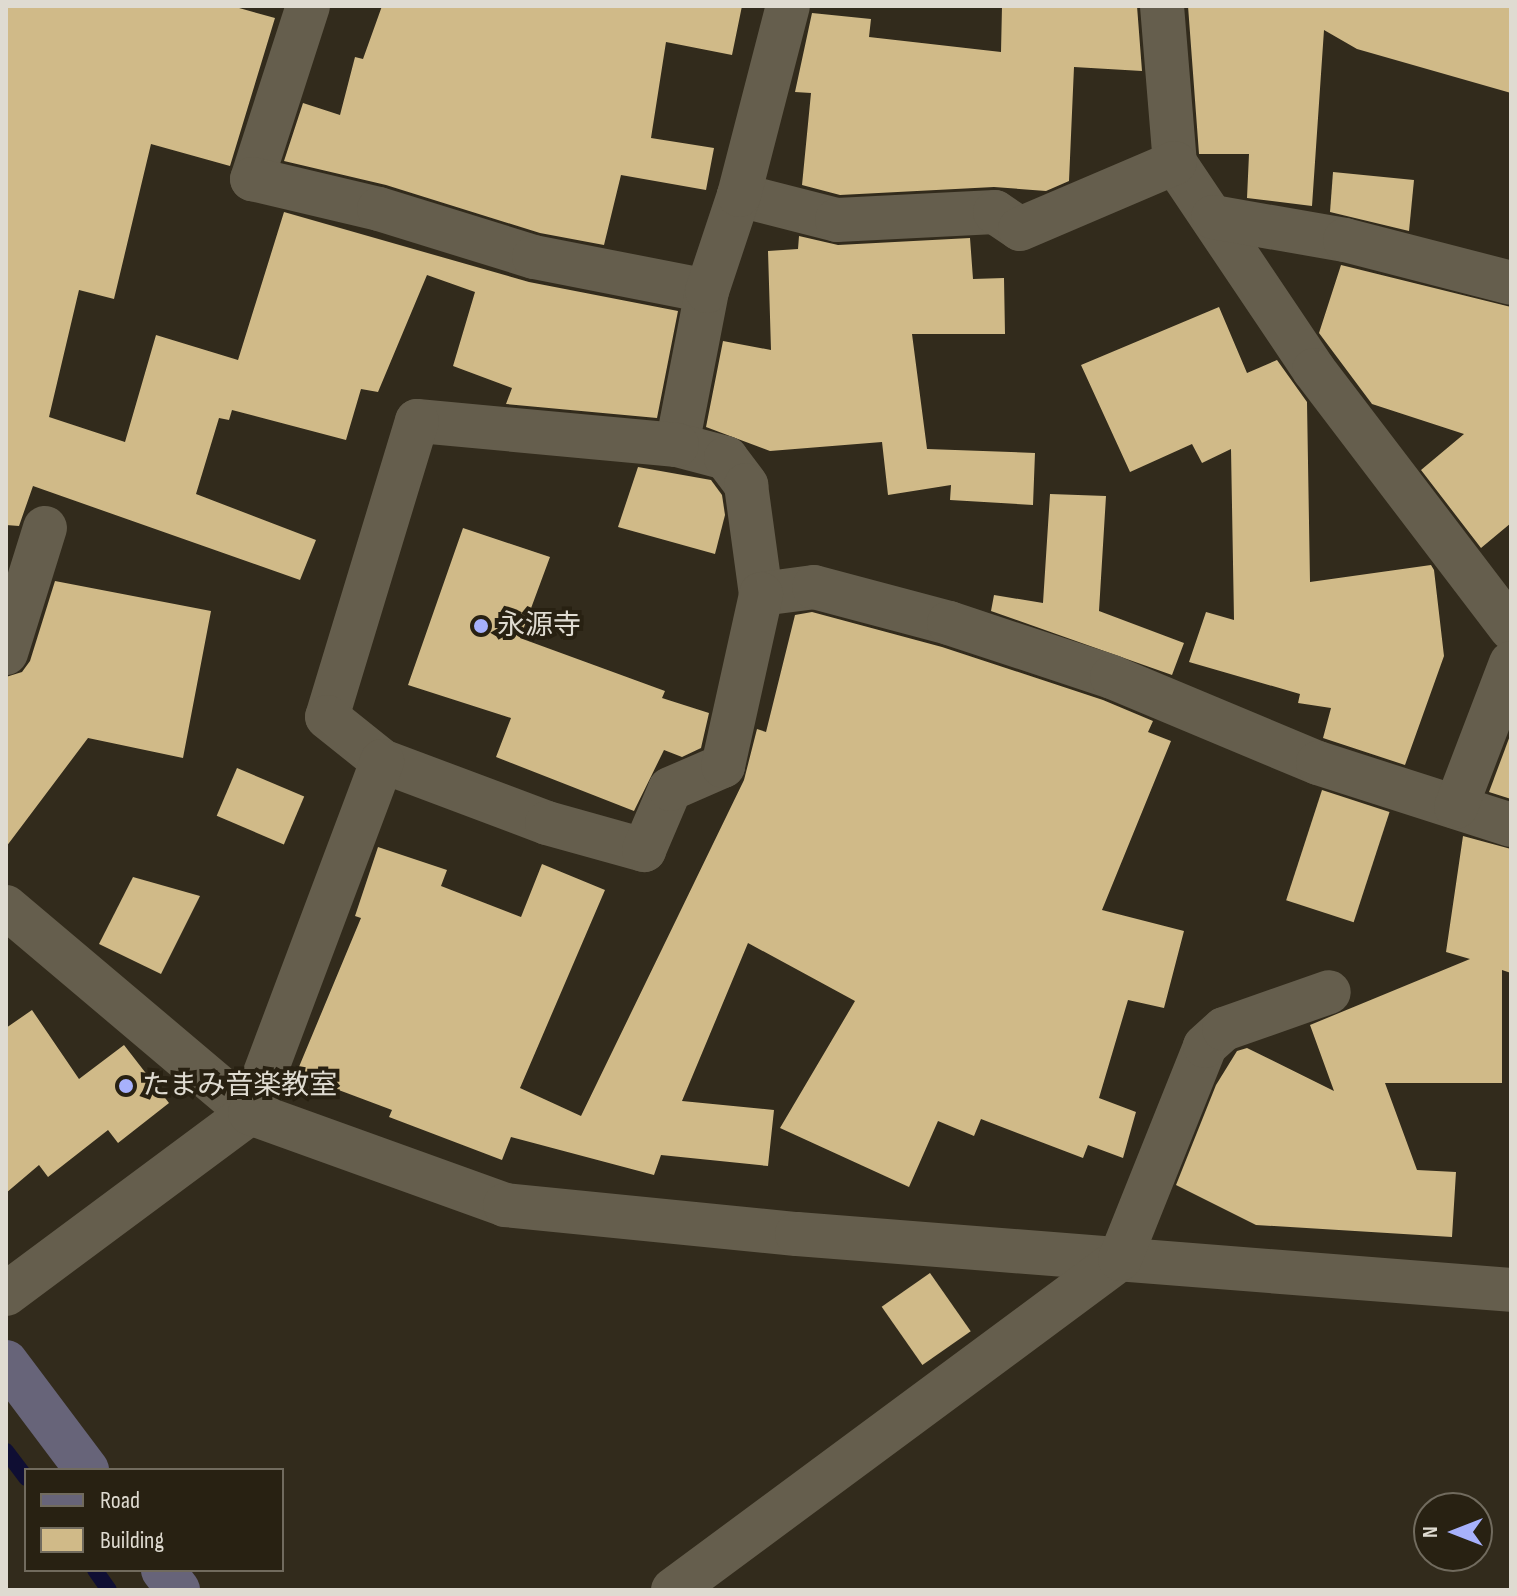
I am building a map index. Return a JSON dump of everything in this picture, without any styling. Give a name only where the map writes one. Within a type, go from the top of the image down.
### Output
[{"type":"main road","points":[[6,1362],[86,1468]]},
{"type":"main road","points":[[164,1572],[178,1590]]},
{"type":"street","points":[[677,445],[707,291],[739,195],[788,6]]},
{"type":"street","points":[[1162,6],[1175,163],[1314,370],[1506,606]]},
{"type":"street","points":[[299,8],[252,179],[379,209],[534,257],[707,291]]},
{"type":"street","points":[[739,195],[837,220],[995,212],[1020,229],[1175,163]]},
{"type":"street","points":[[1213,217],[1345,240],[1511,283]]},
{"type":"street","points":[[417,421],[677,445],[726,458],[746,485],[761,594],[723,766],[670,789],[644,850],[547,823],[382,761],[327,717],[417,421]]},
{"type":"street","points":[[6,653],[45,528]]},
{"type":"street","points":[[761,594],[814,587],[949,623],[1112,677],[1318,763],[1511,825]]},
{"type":"street","points":[[1456,807],[1511,663]]},
{"type":"street","points":[[6,1294],[250,1113],[382,761]]},
{"type":"street","points":[[6,907],[250,1113],[505,1205],[1511,1290]]},
{"type":"street","points":[[673,1590],[1120,1259],[1205,1046],[1224,1029],[1329,992]]},
{"type":"building","points":[[6,6],[232,6],[275,18],[230,166],[151,144],[114,299],[79,290],[49,417],[125,442],[156,335],[238,360],[284,212],[529,282],[678,311],[657,418],[506,404],[512,388],[453,366],[475,292],[427,275],[378,392],[361,389],[346,440],[232,410],[229,420],[219,418],[196,494],[316,540],[300,580],[33,486],[19,526],[6,525]]},
{"type":"building","points":[[382,6],[742,6],[732,55],[666,42],[651,138],[714,148],[706,190],[621,175],[604,245],[540,233],[386,185],[284,161],[303,103],[340,115],[355,57],[363,59]]},
{"type":"building","points":[[1002,6],[1137,6],[1142,71],[1074,67],[1069,181],[1046,191],[994,187],[840,195],[802,185],[811,93],[795,92],[812,13],[871,19],[869,37],[1001,52]]},
{"type":"building","points":[[1188,6],[1511,6],[1511,93],[1357,49],[1324,30],[1312,206],[1247,198],[1249,154],[1199,154]]},
{"type":"building","points":[[1333,172],[1414,180],[1409,231],[1330,212]]},
{"type":"building","points":[[799,236],[838,245],[970,238],[973,279],[1004,278],[1005,334],[912,334],[927,449],[1035,453],[1033,505],[950,500],[951,485],[888,495],[882,442],[770,451],[706,427],[723,341],[771,350],[768,251],[798,249]]},
{"type":"building","points":[[1341,265],[1511,307],[1511,523],[1481,548],[1421,470],[1464,434],[1372,404],[1319,333]]},
{"type":"building","points":[[1219,307],[1247,373],[1277,360],[1307,402],[1310,582],[1431,565],[1434,570],[1444,656],[1405,765],[1323,738],[1331,708],[1298,703],[1300,694],[1189,662],[1206,612],[1234,620],[1231,449],[1202,463],[1192,444],[1130,472],[1081,365]]},
{"type":"building","points":[[638,467],[711,480],[722,495],[725,515],[715,554],[618,527]]},
{"type":"building","points":[[1050,494],[1106,496],[1099,611],[1184,643],[1172,675],[991,611],[994,595],[1043,603]]},
{"type":"building","points":[[463,528],[550,557],[520,638],[665,691],[662,698],[709,713],[701,748],[682,757],[664,750],[634,811],[496,757],[511,718],[408,685]]},
{"type":"building","points":[[55,581],[211,611],[183,758],[88,738],[6,847],[6,677],[22,672],[30,661]]},
{"type":"building","points":[[812,612],[942,647],[1103,700],[1153,721],[1148,732],[1171,741],[1102,910],[1184,931],[1164,1008],[1128,1000],[1099,1098],[1136,1112],[1123,1158],[1088,1145],[1083,1158],[981,1119],[974,1136],[938,1121],[909,1187],[780,1128],[855,1001],[748,943],[682,1101],[774,1110],[768,1166],[661,1155],[654,1175],[511,1137],[502,1160],[389,1117],[392,1110],[296,1074],[361,918],[355,916],[378,847],[447,870],[441,886],[521,917],[542,864],[605,890],[520,1088],[581,1116],[744,780],[757,729],[766,732],[795,615]]},
{"type":"building","points":[[1511,733],[1511,799],[1489,792]]},
{"type":"building","points":[[237,768],[304,797],[284,844],[217,816]]},
{"type":"building","points":[[1322,790],[1390,812],[1354,922],[1286,900]]},
{"type":"building","points":[[1463,836],[1511,849],[1511,973],[1502,970],[1502,1083],[1385,1083],[1417,1170],[1456,1172],[1452,1237],[1256,1225],[1176,1185],[1216,1085],[1237,1051],[1247,1048],[1334,1091],[1310,1025],[1470,959],[1446,952]]},
{"type":"building","points":[[133,877],[200,896],[161,974],[99,944]]},
{"type":"building","points":[[32,1010],[79,1079],[124,1045],[169,1103],[118,1143],[108,1130],[48,1177],[39,1165],[6,1193],[6,1028]]},
{"type":"building","points":[[930,1273],[971,1331],[922,1365],[882,1307]]},
{"type":"waterway","points":[[6,1451],[24,1475]]},
{"type":"waterway","points":[[96,1572],[109,1590]]},
{"type":"place","name":"永源寺","points":[[481,626]]},
{"type":"place","name":"たまみ音楽教室","points":[[126,1086]]}]
